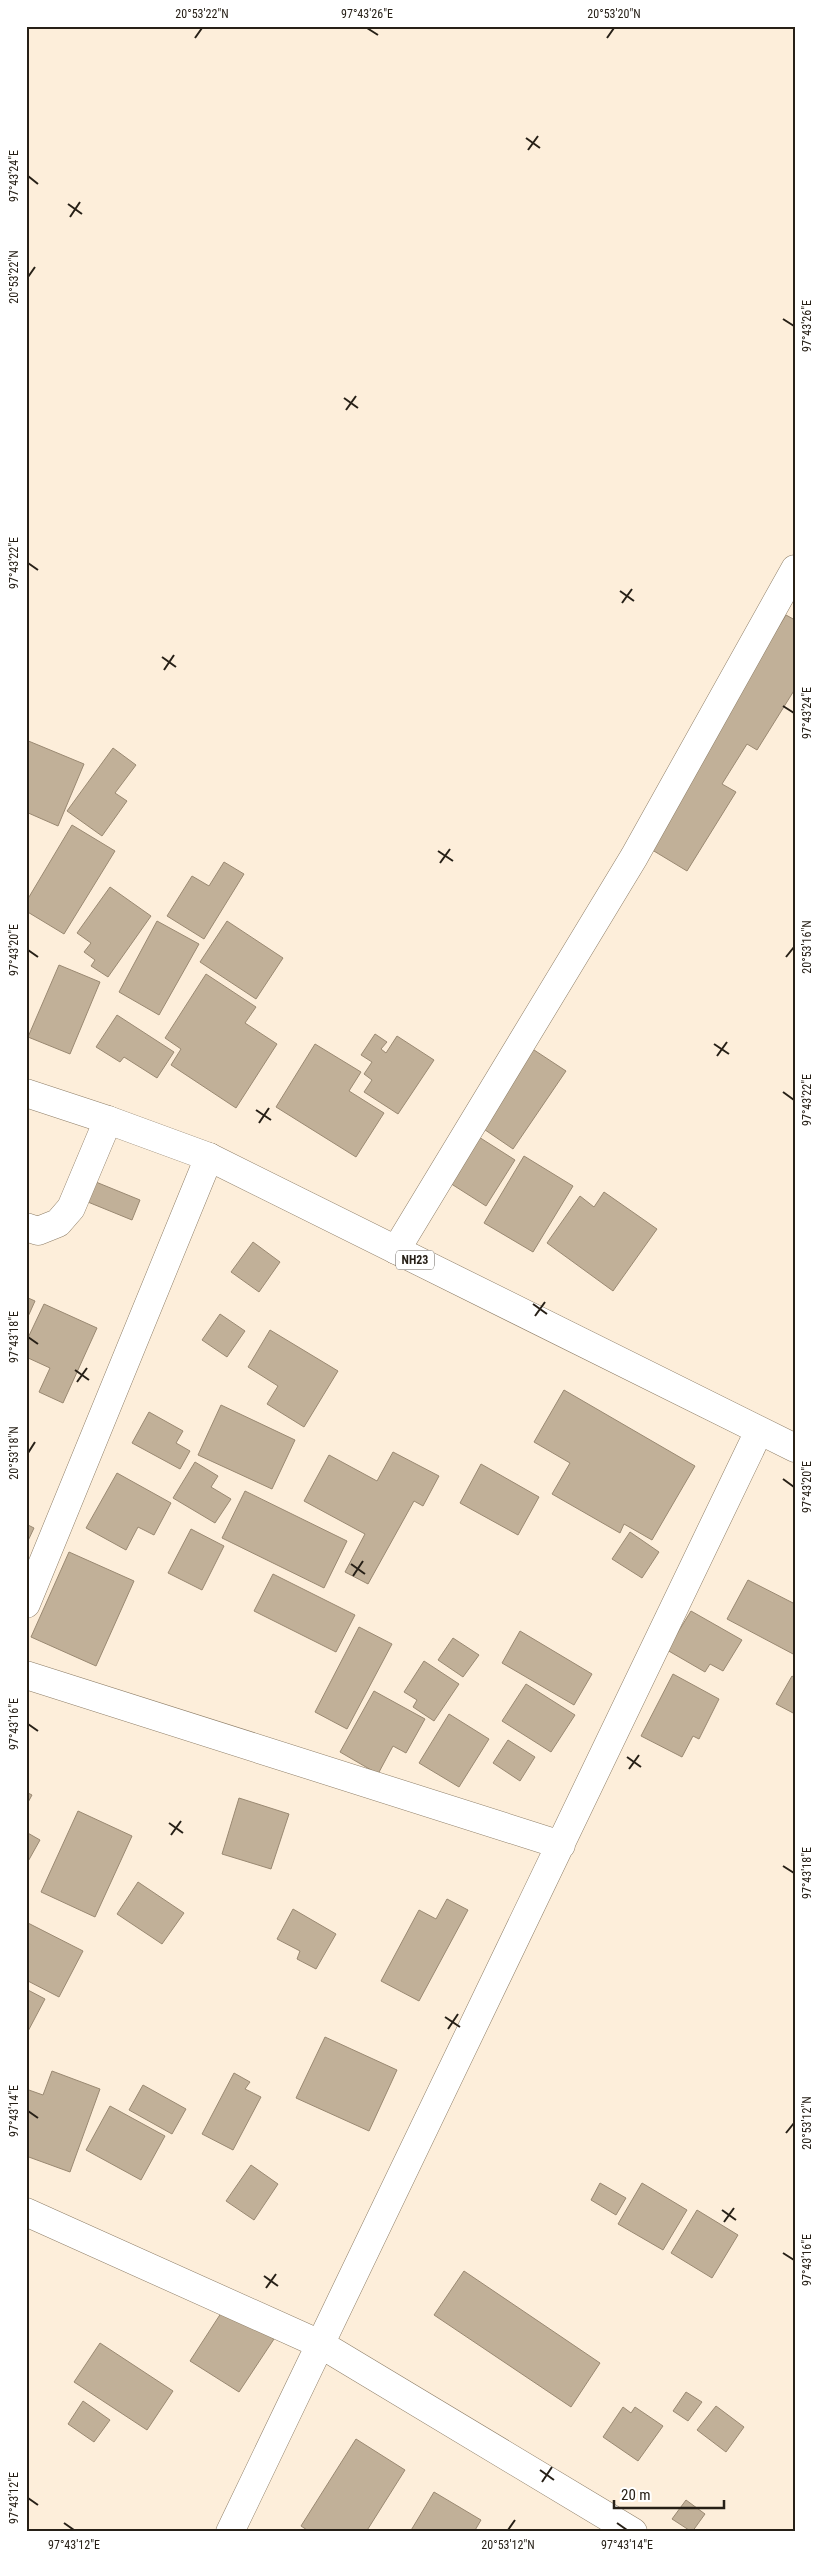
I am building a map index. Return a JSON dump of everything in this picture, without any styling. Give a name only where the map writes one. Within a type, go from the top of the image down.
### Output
[{"type":"main road","points":[[396,1250],[634,857],[795,569]]},
{"type":"main road","name":"NH23","points":[[26,1093],[108,1120],[209,1157],[795,1448]]},
{"type":"main road","points":[[26,1227],[38,1231],[58,1223],[71,1208],[108,1120]]},
{"type":"main road","points":[[26,1604],[209,1157]]},
{"type":"main road","points":[[230,2532],[322,2345],[759,1430]]},
{"type":"main road","points":[[26,1675],[561,1845]]},
{"type":"main road","points":[[26,2212],[322,2345],[633,2532]]},
{"type":"building","points":[[786,615],[795,620],[795,689],[757,750],[747,744],[722,784],[736,792],[687,871],[644,845]]},
{"type":"building","points":[[26,740],[84,764],[58,826],[26,812]]},
{"type":"building","points":[[113,748],[136,765],[115,793],[127,801],[102,836],[67,811]]},
{"type":"building","points":[[72,825],[115,851],[64,934],[26,911],[26,902]]},
{"type":"building","points":[[224,862],[244,874],[204,939],[167,916],[192,876],[209,886]]},
{"type":"building","points":[[110,887],[151,916],[108,977],[91,966],[95,960],[84,952],[91,943],[77,933]]},
{"type":"building","points":[[157,921],[199,944],[159,1015],[119,992]]},
{"type":"building","points":[[227,921],[283,958],[256,999],[200,962]]},
{"type":"building","points":[[59,965],[100,982],[70,1054],[28,1037]]},
{"type":"building","points":[[206,974],[256,1007],[245,1023],[277,1044],[236,1108],[171,1065],[181,1049],[165,1038]]},
{"type":"building","points":[[117,1015],[174,1052],[157,1078],[124,1057],[120,1062],[96,1047]]},
{"type":"building","points":[[375,1034],[387,1042],[381,1049],[386,1053],[397,1036],[434,1060],[398,1114],[364,1092],[372,1080],[364,1074],[372,1062],[361,1055]]},
{"type":"building","points":[[315,1044],[361,1072],[349,1091],[384,1113],[356,1157],[276,1107]]},
{"type":"building","points":[[528,1046],[566,1071],[513,1149],[475,1123]]},
{"type":"building","points":[[471,1132],[515,1160],[486,1206],[442,1178]]},
{"type":"building","points":[[524,1156],[573,1186],[533,1252],[484,1223]]},
{"type":"building","points":[[91,1180],[140,1200],[132,1220],[83,1200]]},
{"type":"building","points":[[604,1192],[657,1229],[613,1291],[547,1243],[580,1196],[594,1207]]},
{"type":"building","points":[[253,1242],[280,1262],[259,1292],[231,1272]]},
{"type":"building","points":[[26,1297],[35,1301],[26,1321]]},
{"type":"building","points":[[44,1304],[97,1328],[63,1403],[39,1392],[50,1368],[26,1357],[26,1342]]},
{"type":"building","points":[[220,1314],[245,1331],[227,1357],[202,1340]]},
{"type":"building","points":[[270,1330],[338,1371],[304,1427],[267,1404],[278,1386],[248,1367]]},
{"type":"building","points":[[564,1390],[695,1466],[652,1540],[624,1524],[620,1533],[552,1494],[570,1463],[534,1442]]},
{"type":"building","points":[[221,1405],[295,1440],[272,1489],[198,1455]]},
{"type":"building","points":[[149,1412],[183,1431],[176,1443],[190,1451],[180,1469],[132,1443]]},
{"type":"building","points":[[393,1452],[439,1476],[423,1506],[414,1501],[368,1584],[345,1572],[365,1534],[304,1501],[329,1455],[377,1481]]},
{"type":"building","points":[[195,1462],[218,1476],[211,1487],[231,1499],[215,1523],[173,1498]]},
{"type":"building","points":[[481,1464],[539,1497],[518,1535],[460,1503]]},
{"type":"building","points":[[117,1473],[171,1503],[154,1535],[138,1527],[126,1550],[86,1528]]},
{"type":"building","points":[[245,1491],[347,1541],[324,1588],[222,1538]]},
{"type":"building","points":[[26,1524],[34,1528],[26,1545]]},
{"type":"building","points":[[191,1529],[224,1546],[202,1590],[168,1573]]},
{"type":"building","points":[[630,1532],[659,1552],[642,1578],[612,1559]]},
{"type":"building","points":[[69,1552],[134,1581],[96,1666],[31,1637]]},
{"type":"building","points":[[273,1574],[355,1615],[336,1652],[254,1611]]},
{"type":"building","points":[[748,1580],[795,1604],[795,1655],[727,1619]]},
{"type":"building","points":[[691,1611],[742,1640],[723,1671],[710,1664],[705,1672],[667,1650]]},
{"type":"building","points":[[359,1627],[392,1644],[347,1729],[315,1712]]},
{"type":"building","points":[[520,1631],[592,1674],[574,1705],[502,1663]]},
{"type":"building","points":[[453,1638],[479,1655],[463,1677],[438,1660]]},
{"type":"building","points":[[424,1661],[459,1684],[434,1721],[413,1707],[417,1700],[404,1692]]},
{"type":"building","points":[[673,1674],[719,1699],[699,1739],[693,1736],[682,1757],[641,1736]]},
{"type":"building","points":[[792,1676],[795,1678],[795,1714],[776,1704]]},
{"type":"building","points":[[526,1684],[575,1715],[551,1752],[502,1721]]},
{"type":"building","points":[[374,1691],[425,1719],[406,1753],[393,1746],[378,1774],[340,1752]]},
{"type":"building","points":[[449,1714],[489,1739],[459,1787],[419,1763]]},
{"type":"building","points":[[508,1740],[535,1757],[520,1781],[493,1763]]},
{"type":"building","points":[[26,1792],[32,1795],[26,1806]]},
{"type":"building","points":[[239,1798],[289,1814],[271,1869],[222,1854]]},
{"type":"building","points":[[78,1811],[132,1836],[95,1917],[41,1892]]},
{"type":"building","points":[[26,1832],[40,1840],[26,1865]]},
{"type":"building","points":[[138,1882],[184,1913],[162,1944],[117,1914]]},
{"type":"building","points":[[447,1899],[468,1910],[419,2001],[381,1981],[419,1910],[436,1919]]},
{"type":"building","points":[[293,1909],[336,1934],[316,1969],[297,1959],[300,1951],[277,1939]]},
{"type":"building","points":[[26,1922],[83,1951],[59,1997],[26,1980]]},
{"type":"building","points":[[26,1989],[45,1999],[26,2035]]},
{"type":"building","points":[[325,2037],[397,2070],[369,2131],[296,2098]]},
{"type":"building","points":[[52,2071],[100,2089],[70,2172],[26,2156],[26,2089],[43,2095]]},
{"type":"building","points":[[234,2073],[250,2082],[245,2089],[261,2097],[233,2150],[202,2134]]},
{"type":"building","points":[[143,2085],[186,2109],[172,2134],[129,2110]]},
{"type":"building","points":[[110,2106],[165,2136],[141,2180],[86,2150]]},
{"type":"building","points":[[251,2165],[278,2184],[254,2220],[226,2201]]},
{"type":"building","points":[[600,2183],[626,2198],[616,2215],[591,2200]]},
{"type":"building","points":[[642,2183],[687,2210],[663,2250],[618,2224]]},
{"type":"building","points":[[697,2210],[738,2235],[712,2278],[671,2253]]},
{"type":"building","points":[[464,2271],[600,2363],[571,2407],[434,2315]]},
{"type":"building","points":[[225,2307],[274,2339],[239,2392],[190,2361]]},
{"type":"building","points":[[100,2343],[173,2391],[147,2430],[74,2382]]},
{"type":"building","points":[[686,2392],[702,2402],[688,2421],[673,2411]]},
{"type":"building","points":[[83,2401],[110,2420],[94,2442],[68,2424]]},
{"type":"building","points":[[716,2406],[744,2427],[726,2452],[697,2430]]},
{"type":"building","points":[[623,2407],[631,2413],[635,2407],[663,2426],[638,2461],[603,2437]]},
{"type":"building","points":[[356,2439],[405,2470],[366,2532],[310,2532],[301,2526]]},
{"type":"building","points":[[434,2492],[481,2520],[474,2532],[410,2532]]},
{"type":"building","points":[[686,2500],[705,2514],[692,2532],[672,2519]]}]
